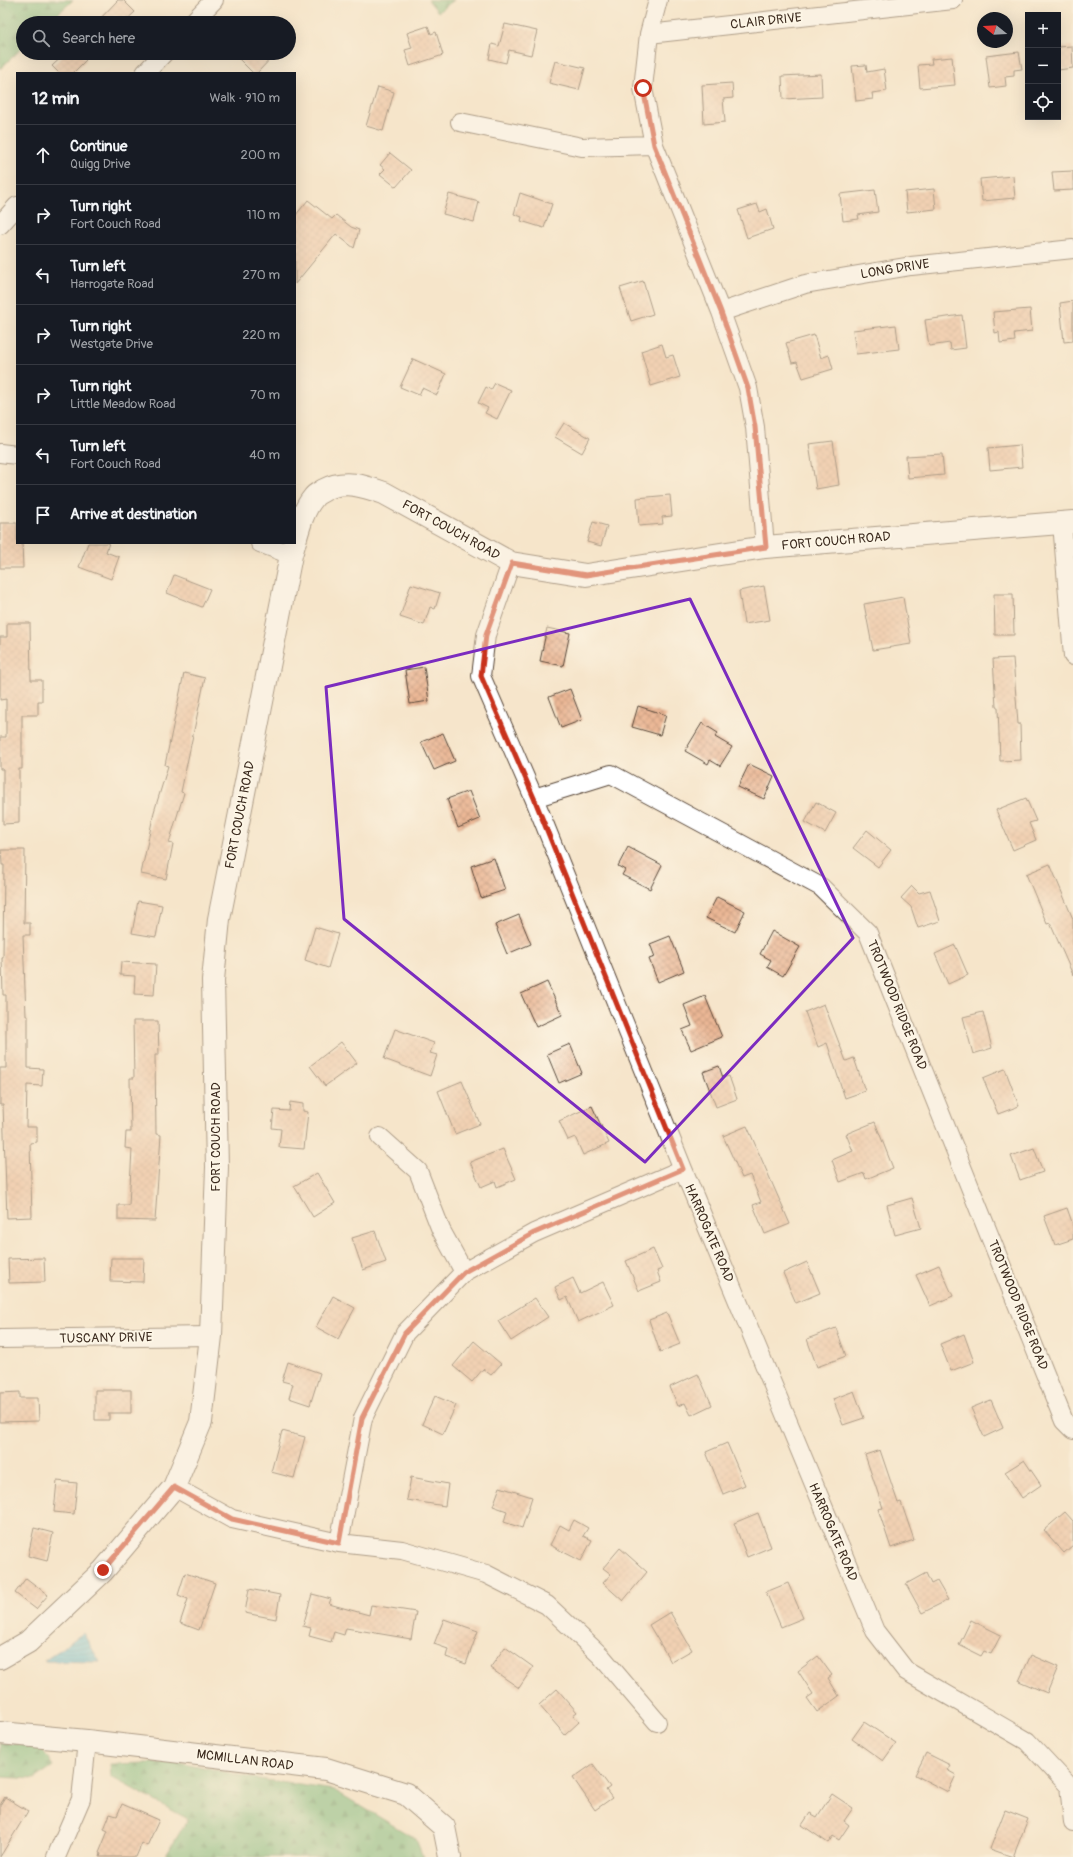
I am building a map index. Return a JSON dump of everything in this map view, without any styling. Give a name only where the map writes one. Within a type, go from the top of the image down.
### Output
[{"type":"street","points":[[199,16],[214,0]]},
{"type":"street","points":[[658,0],[649,34],[643,88],[654,145],[721,312],[749,396],[755,427],[766,547]]},
{"type":"street","name":"CLAIR DRIVE","points":[[649,34],[953,0]]},
{"type":"street","points":[[146,72],[157,60]]},
{"type":"street","points":[[460,122],[582,147],[654,145]]},
{"type":"street","points":[[0,225],[16,207]]},
{"type":"street","name":"LONG DRIVE","points":[[721,312],[805,284],[911,266],[1073,249]]},
{"type":"street","points":[[0,453],[16,455]]},
{"type":"street","name":"FORT COUCH ROAD","points":[[296,540],[303,518],[314,496],[331,486],[344,484],[361,485],[384,493],[512,563],[586,575],[766,547],[1067,522]]},
{"type":"street","points":[[1067,522],[1073,656]]},
{"type":"street","points":[[263,544],[291,555]]},
{"type":"street","name":"FORT COUCH ROAD","points":[[0,1658],[28,1642],[103,1570],[174,1487],[201,1422],[212,1336],[217,1168],[213,980],[221,911],[291,555],[295,544]]},
{"type":"street","name":"HARROGATE ROAD","points":[[512,563],[486,635],[481,676],[534,798],[683,1169],[875,1631],[906,1671],[1028,1741],[1069,1786],[1073,1822]]},
{"type":"street","name":"TROTWOOD RIDGE ROAD","points":[[534,798],[611,774],[821,888],[868,933],[1064,1421],[1073,1430]]},
{"type":"street","points":[[380,1137],[418,1171],[441,1230],[464,1272]]},
{"type":"street","points":[[339,1543],[362,1418],[405,1333],[464,1272],[534,1233],[683,1169]]},
{"type":"street","name":"TUSCANY DRIVE","points":[[0,1339],[212,1336]]},
{"type":"street","points":[[174,1487],[232,1519],[339,1543],[402,1550],[486,1574],[547,1606],[601,1656],[657,1722]]},
{"type":"street","name":"MCMILLAN ROAD","points":[[0,1733],[87,1741],[326,1769],[406,1794],[444,1826],[450,1857]]},
{"type":"street","points":[[56,1857],[81,1800],[87,1741]]},
{"type":"highlighted area","points":[[690,599],[853,938],[645,1162],[344,919],[326,687]]},
{"type":"green space","points":[[0,0],[73,0],[56,16],[16,16],[16,54],[0,69]]},
{"type":"green space","points":[[428,0],[454,0],[438,12]]},
{"type":"green space","points":[[0,1742],[41,1747],[53,1766],[34,1779],[0,1777]]},
{"type":"green space","points":[[180,1762],[252,1778],[334,1790],[416,1839],[423,1857],[165,1857],[188,1819],[111,1777],[110,1764]]},
{"type":"water","points":[[83,1633],[100,1662],[44,1661]]},
{"type":"building","points":[[118,0],[123,0],[135,12],[131,16],[103,16]]},
{"type":"building","points":[[505,24],[537,31],[531,55],[509,50],[506,63],[489,59],[492,44],[499,46]]},
{"type":"building","points":[[428,26],[431,34],[436,32],[443,55],[410,66],[405,50],[412,48],[407,33]]},
{"type":"building","points":[[1072,46],[1073,68],[1061,70],[1061,47]]},
{"type":"building","points":[[1019,52],[1022,69],[1014,70],[1014,76],[1005,77],[1006,86],[990,88],[986,56]]},
{"type":"building","points":[[952,57],[955,85],[920,88],[918,65],[932,64],[931,59]]},
{"type":"building","points":[[58,60],[86,60],[74,72],[58,72],[52,66]]},
{"type":"building","points":[[240,60],[269,60],[258,72],[252,72]]},
{"type":"building","points":[[555,61],[585,68],[579,90],[549,83]]},
{"type":"building","points":[[866,65],[867,72],[884,69],[887,91],[872,93],[873,99],[856,101],[852,66]]},
{"type":"building","points":[[821,74],[822,97],[783,99],[782,76]]},
{"type":"building","points":[[732,83],[733,98],[723,99],[725,122],[704,124],[702,85]]},
{"type":"building","points":[[378,87],[394,92],[383,131],[366,126]]},
{"type":"building","points":[[390,153],[411,170],[396,187],[380,174],[385,169],[380,165]]},
{"type":"building","points":[[1073,171],[1073,190],[1054,191],[1052,172]]},
{"type":"building","points":[[1013,176],[1015,198],[982,201],[980,179]]},
{"type":"building","points":[[934,189],[936,209],[907,212],[905,192]]},
{"type":"building","points":[[875,190],[878,212],[858,215],[859,219],[843,221],[840,194]]},
{"type":"building","points":[[520,193],[552,204],[544,228],[521,221],[522,217],[514,214]]},
{"type":"building","points":[[449,194],[479,202],[474,222],[443,214]]},
{"type":"building","points":[[308,200],[332,219],[336,215],[351,227],[359,230],[354,248],[336,234],[296,283],[296,215]]},
{"type":"building","points":[[757,204],[760,212],[767,209],[773,229],[747,238],[738,210]]},
{"type":"building","points":[[643,281],[653,314],[631,321],[620,288]]},
{"type":"building","points":[[1073,301],[1073,341],[1064,342],[1060,303]]},
{"type":"building","points":[[1030,309],[1032,331],[1014,333],[1015,341],[1000,343],[999,332],[995,333],[993,312]]},
{"type":"building","points":[[962,315],[966,348],[951,350],[950,343],[929,346],[925,320]]},
{"type":"building","points":[[896,325],[899,349],[856,354],[853,330]]},
{"type":"building","points":[[814,335],[821,358],[829,355],[833,369],[803,378],[797,362],[792,363],[786,343]]},
{"type":"building","points":[[662,344],[666,357],[673,355],[680,377],[651,386],[641,351]]},
{"type":"building","points":[[413,359],[446,374],[437,395],[422,388],[419,395],[400,387]]},
{"type":"building","points":[[495,383],[511,390],[497,419],[485,413],[488,408],[478,403],[486,387],[491,390]]},
{"type":"building","points":[[564,423],[590,438],[582,453],[555,437]]},
{"type":"building","points":[[833,441],[839,485],[816,489],[809,444]]},
{"type":"building","points":[[1020,445],[1022,467],[990,470],[988,448]]},
{"type":"building","points":[[942,454],[944,475],[908,478],[906,456]]},
{"type":"building","points":[[670,495],[672,516],[662,517],[663,524],[639,526],[637,498]]},
{"type":"building","points":[[593,522],[607,526],[601,546],[587,542]]},
{"type":"building","points":[[0,523],[16,523],[16,544],[22,544],[23,568],[0,568]]},
{"type":"building","points":[[88,544],[109,544],[106,552],[119,557],[111,579],[79,567]]},
{"type":"building","points":[[174,575],[210,589],[202,607],[167,593]]},
{"type":"building","points":[[411,584],[440,593],[435,609],[430,607],[424,625],[400,617]]},
{"type":"building","points":[[764,586],[770,620],[744,624],[739,591]]},
{"type":"building","points":[[994,594],[1013,594],[1014,635],[995,635]]},
{"type":"building","points":[[903,597],[911,644],[873,650],[864,604]]},
{"type":"building","points":[[7,623],[30,623],[31,680],[42,680],[42,701],[38,701],[38,715],[22,715],[22,769],[19,769],[19,823],[3,824],[3,769],[0,769],[0,737],[6,737],[6,699],[0,700],[0,637],[7,637]]},
{"type":"building","points":[[547,628],[570,633],[563,666],[540,661]]},
{"type":"building","points":[[1013,658],[1018,724],[1020,724],[1021,760],[1000,761],[998,707],[996,707],[993,659]]},
{"type":"building","points":[[424,667],[429,701],[410,704],[405,670]]},
{"type":"building","points":[[184,673],[205,678],[181,792],[184,793],[169,843],[173,844],[166,879],[141,874],[154,812],[168,766],[165,765]]},
{"type":"building","points":[[570,689],[582,720],[561,728],[549,697]]},
{"type":"building","points":[[638,706],[666,715],[660,735],[632,727]]},
{"type":"building","points":[[702,723],[718,733],[715,737],[732,747],[720,766],[710,760],[708,764],[685,751]]},
{"type":"building","points":[[443,733],[455,761],[434,770],[421,742]]},
{"type":"building","points":[[749,764],[774,776],[764,799],[738,787]]},
{"type":"building","points":[[469,791],[480,819],[458,828],[447,799]]},
{"type":"building","points":[[1026,798],[1036,821],[1029,823],[1036,840],[1013,850],[996,810]]},
{"type":"building","points":[[816,802],[836,813],[825,833],[805,822]]},
{"type":"building","points":[[867,830],[891,850],[878,867],[853,848]]},
{"type":"building","points":[[628,847],[662,865],[650,889],[622,875],[625,870],[618,866]]},
{"type":"building","points":[[1,850],[25,850],[24,923],[30,923],[30,935],[23,935],[26,1016],[28,1016],[28,1068],[43,1069],[42,1086],[27,1085],[26,1127],[37,1127],[37,1142],[30,1143],[32,1217],[7,1218],[3,1105],[0,1105],[0,1068],[6,1068],[6,995],[3,995],[2,958],[4,865],[2,865]]},
{"type":"building","points":[[494,858],[505,890],[481,898],[471,866]]},
{"type":"building","points":[[1050,864],[1073,919],[1073,975],[1050,923],[1047,924],[1026,874]]},
{"type":"building","points":[[912,886],[919,893],[930,890],[940,921],[918,928],[911,907],[901,898]]},
{"type":"building","points":[[717,897],[745,911],[735,932],[706,918]]},
{"type":"building","points":[[138,901],[162,905],[156,937],[132,933]]},
{"type":"building","points":[[519,915],[531,944],[507,954],[495,925]]},
{"type":"building","points":[[315,927],[338,934],[328,968],[305,960]]},
{"type":"building","points":[[772,931],[800,947],[783,976],[767,967],[771,960],[760,954]]},
{"type":"building","points":[[670,936],[684,971],[658,982],[649,959],[655,957],[650,944]]},
{"type":"building","points":[[955,945],[968,975],[948,984],[935,954]]},
{"type":"building","points":[[121,962],[156,964],[154,995],[134,994],[135,976],[120,975]]},
{"type":"building","points":[[547,982],[562,1015],[536,1027],[521,994]]},
{"type":"building","points":[[705,996],[722,1037],[691,1050],[682,1030],[692,1026],[684,1005]]},
{"type":"building","points":[[824,1004],[846,1061],[854,1058],[865,1091],[845,1098],[827,1043],[818,1047],[805,1012]]},
{"type":"building","points":[[983,1012],[992,1048],[973,1054],[963,1017]]},
{"type":"building","points":[[133,1021],[158,1021],[159,1055],[155,1055],[156,1134],[161,1135],[155,1221],[118,1220],[118,1205],[129,1205],[132,1149],[125,1148],[126,1132],[131,1132],[130,1078],[134,1078]]},
{"type":"building","points":[[395,1029],[434,1043],[430,1053],[437,1055],[430,1076],[384,1059]]},
{"type":"building","points":[[341,1042],[357,1063],[325,1086],[310,1066]]},
{"type":"building","points":[[570,1044],[582,1073],[559,1083],[547,1054]]},
{"type":"building","points":[[719,1066],[723,1078],[729,1076],[737,1099],[716,1107],[703,1072]]},
{"type":"building","points":[[1005,1069],[1019,1106],[998,1114],[983,1078]]},
{"type":"building","points":[[462,1081],[480,1124],[455,1134],[438,1091]]},
{"type":"building","points":[[290,1102],[303,1104],[303,1111],[308,1112],[304,1149],[279,1147],[281,1129],[272,1128],[274,1110],[289,1111]]},
{"type":"building","points":[[592,1106],[609,1143],[583,1155],[575,1137],[568,1140],[559,1121]]},
{"type":"building","points":[[875,1122],[893,1168],[866,1179],[864,1173],[840,1182],[832,1160],[853,1151],[846,1134]]},
{"type":"building","points":[[747,1126],[790,1224],[765,1234],[753,1205],[761,1202],[750,1175],[742,1178],[723,1136]]},
{"type":"building","points":[[1034,1148],[1043,1172],[1020,1180],[1011,1156]]},
{"type":"building","points":[[503,1149],[516,1179],[497,1187],[495,1181],[481,1187],[470,1162]]},
{"type":"building","points":[[317,1173],[335,1203],[313,1217],[294,1186]]},
{"type":"building","points":[[912,1198],[921,1228],[895,1235],[887,1205]]},
{"type":"building","points":[[1067,1208],[1073,1225],[1073,1239],[1055,1245],[1044,1216]]},
{"type":"building","points":[[375,1231],[386,1262],[363,1270],[352,1238]]},
{"type":"building","points":[[653,1249],[662,1269],[657,1271],[661,1282],[639,1291],[626,1261]]},
{"type":"building","points":[[44,1258],[45,1282],[9,1283],[8,1259]]},
{"type":"building","points":[[111,1258],[144,1258],[143,1282],[110,1281]]},
{"type":"building","points":[[807,1262],[820,1293],[796,1303],[783,1273]]},
{"type":"building","points":[[939,1265],[953,1296],[930,1306],[916,1275]]},
{"type":"building","points":[[573,1278],[580,1293],[603,1282],[614,1305],[578,1322],[567,1297],[561,1300],[555,1287]]},
{"type":"building","points":[[333,1296],[355,1308],[338,1339],[316,1327]]},
{"type":"building","points":[[535,1298],[548,1317],[511,1341],[498,1321]]},
{"type":"building","points":[[667,1313],[680,1344],[660,1352],[649,1320]]},
{"type":"building","points":[[836,1328],[846,1356],[817,1367],[807,1339]]},
{"type":"building","points":[[964,1334],[974,1362],[951,1371],[940,1344]]},
{"type":"building","points":[[474,1341],[501,1364],[491,1375],[483,1369],[472,1382],[453,1366]]},
{"type":"building","points":[[288,1362],[320,1373],[310,1405],[289,1398],[293,1384],[282,1381]]},
{"type":"building","points":[[698,1374],[712,1405],[691,1415],[685,1403],[678,1406],[670,1387]]},
{"type":"building","points":[[95,1390],[131,1390],[131,1413],[109,1413],[109,1420],[95,1420]]},
{"type":"building","points":[[854,1391],[864,1418],[843,1425],[833,1399]]},
{"type":"building","points":[[20,1392],[20,1398],[38,1398],[39,1421],[0,1422],[0,1393]]},
{"type":"building","points":[[435,1396],[456,1405],[443,1434],[422,1424]]},
{"type":"building","points":[[991,1400],[1003,1428],[984,1437],[971,1408]]},
{"type":"building","points":[[282,1431],[305,1437],[294,1478],[271,1472]]},
{"type":"building","points":[[727,1443],[745,1485],[723,1494],[706,1452]]},
{"type":"building","points":[[880,1450],[898,1503],[901,1502],[914,1540],[891,1548],[878,1509],[883,1508],[865,1455]]},
{"type":"building","points":[[1024,1460],[1041,1485],[1022,1498],[1005,1472]]},
{"type":"building","points":[[411,1477],[448,1484],[445,1506],[407,1500]]},
{"type":"building","points":[[57,1481],[77,1483],[74,1514],[54,1512]]},
{"type":"building","points":[[500,1487],[532,1497],[522,1528],[504,1522],[507,1511],[493,1506]]},
{"type":"building","points":[[1065,1512],[1073,1521],[1073,1545],[1064,1553],[1044,1530]]},
{"type":"building","points":[[758,1513],[771,1547],[747,1557],[734,1523]]},
{"type":"building","points":[[574,1520],[588,1528],[583,1536],[592,1540],[581,1561],[550,1545],[560,1525],[569,1530]]},
{"type":"building","points":[[34,1528],[53,1533],[47,1561],[28,1556]]},
{"type":"building","points":[[620,1548],[647,1572],[623,1601],[603,1583],[611,1574],[603,1568]]},
{"type":"building","points":[[185,1573],[215,1583],[199,1630],[180,1623],[188,1599],[178,1595]]},
{"type":"building","points":[[926,1573],[931,1584],[937,1581],[948,1600],[922,1613],[906,1584]]},
{"type":"building","points":[[26,1578],[48,1595],[36,1609],[15,1593]]},
{"type":"building","points":[[788,1583],[803,1618],[781,1627],[766,1592]]},
{"type":"building","points":[[249,1589],[280,1595],[276,1619],[245,1613]]},
{"type":"building","points":[[312,1594],[331,1599],[329,1604],[369,1615],[371,1605],[416,1612],[411,1639],[346,1628],[344,1635],[334,1632],[331,1642],[309,1636],[311,1628],[303,1626]]},
{"type":"building","points":[[670,1612],[692,1650],[671,1662],[649,1625]]},
{"type":"building","points":[[444,1619],[478,1631],[466,1664],[446,1657],[448,1649],[434,1644]]},
{"type":"building","points":[[971,1620],[1001,1635],[991,1654],[984,1651],[981,1656],[959,1645]]},
{"type":"building","points":[[505,1647],[533,1667],[519,1688],[490,1668]]},
{"type":"building","points":[[1031,1655],[1058,1667],[1047,1693],[1019,1681]]},
{"type":"building","points":[[818,1656],[832,1675],[828,1678],[839,1696],[817,1712],[807,1698],[813,1694],[798,1671]]},
{"type":"building","points":[[557,1689],[577,1712],[573,1715],[579,1722],[565,1735],[539,1705]]},
{"type":"building","points":[[864,1722],[896,1743],[883,1761],[852,1739]]},
{"type":"building","points":[[926,1753],[950,1765],[947,1770],[956,1775],[948,1792],[915,1775]]},
{"type":"building","points":[[593,1764],[610,1787],[606,1790],[612,1798],[595,1810],[573,1778]]},
{"type":"building","points":[[832,1794],[853,1808],[844,1821],[849,1825],[839,1840],[833,1836],[828,1843],[802,1825],[810,1813],[817,1817]]},
{"type":"building","points":[[5,1797],[28,1811],[0,1857],[0,1805]]},
{"type":"building","points":[[122,1804],[159,1820],[147,1846],[142,1843],[136,1857],[100,1857],[101,1854],[99,1853],[108,1831],[104,1829],[110,1814],[117,1816]]},
{"type":"building","points":[[1005,1810],[1028,1819],[1013,1857],[990,1849]]},
{"type":"route","points":[[103,1570],[174,1487],[232,1519],[339,1543],[362,1418],[405,1333],[464,1272],[534,1233],[683,1169],[534,798],[481,676],[486,635],[512,563],[586,575],[766,547],[755,427],[748,388],[721,312],[654,145],[643,88]]}]
